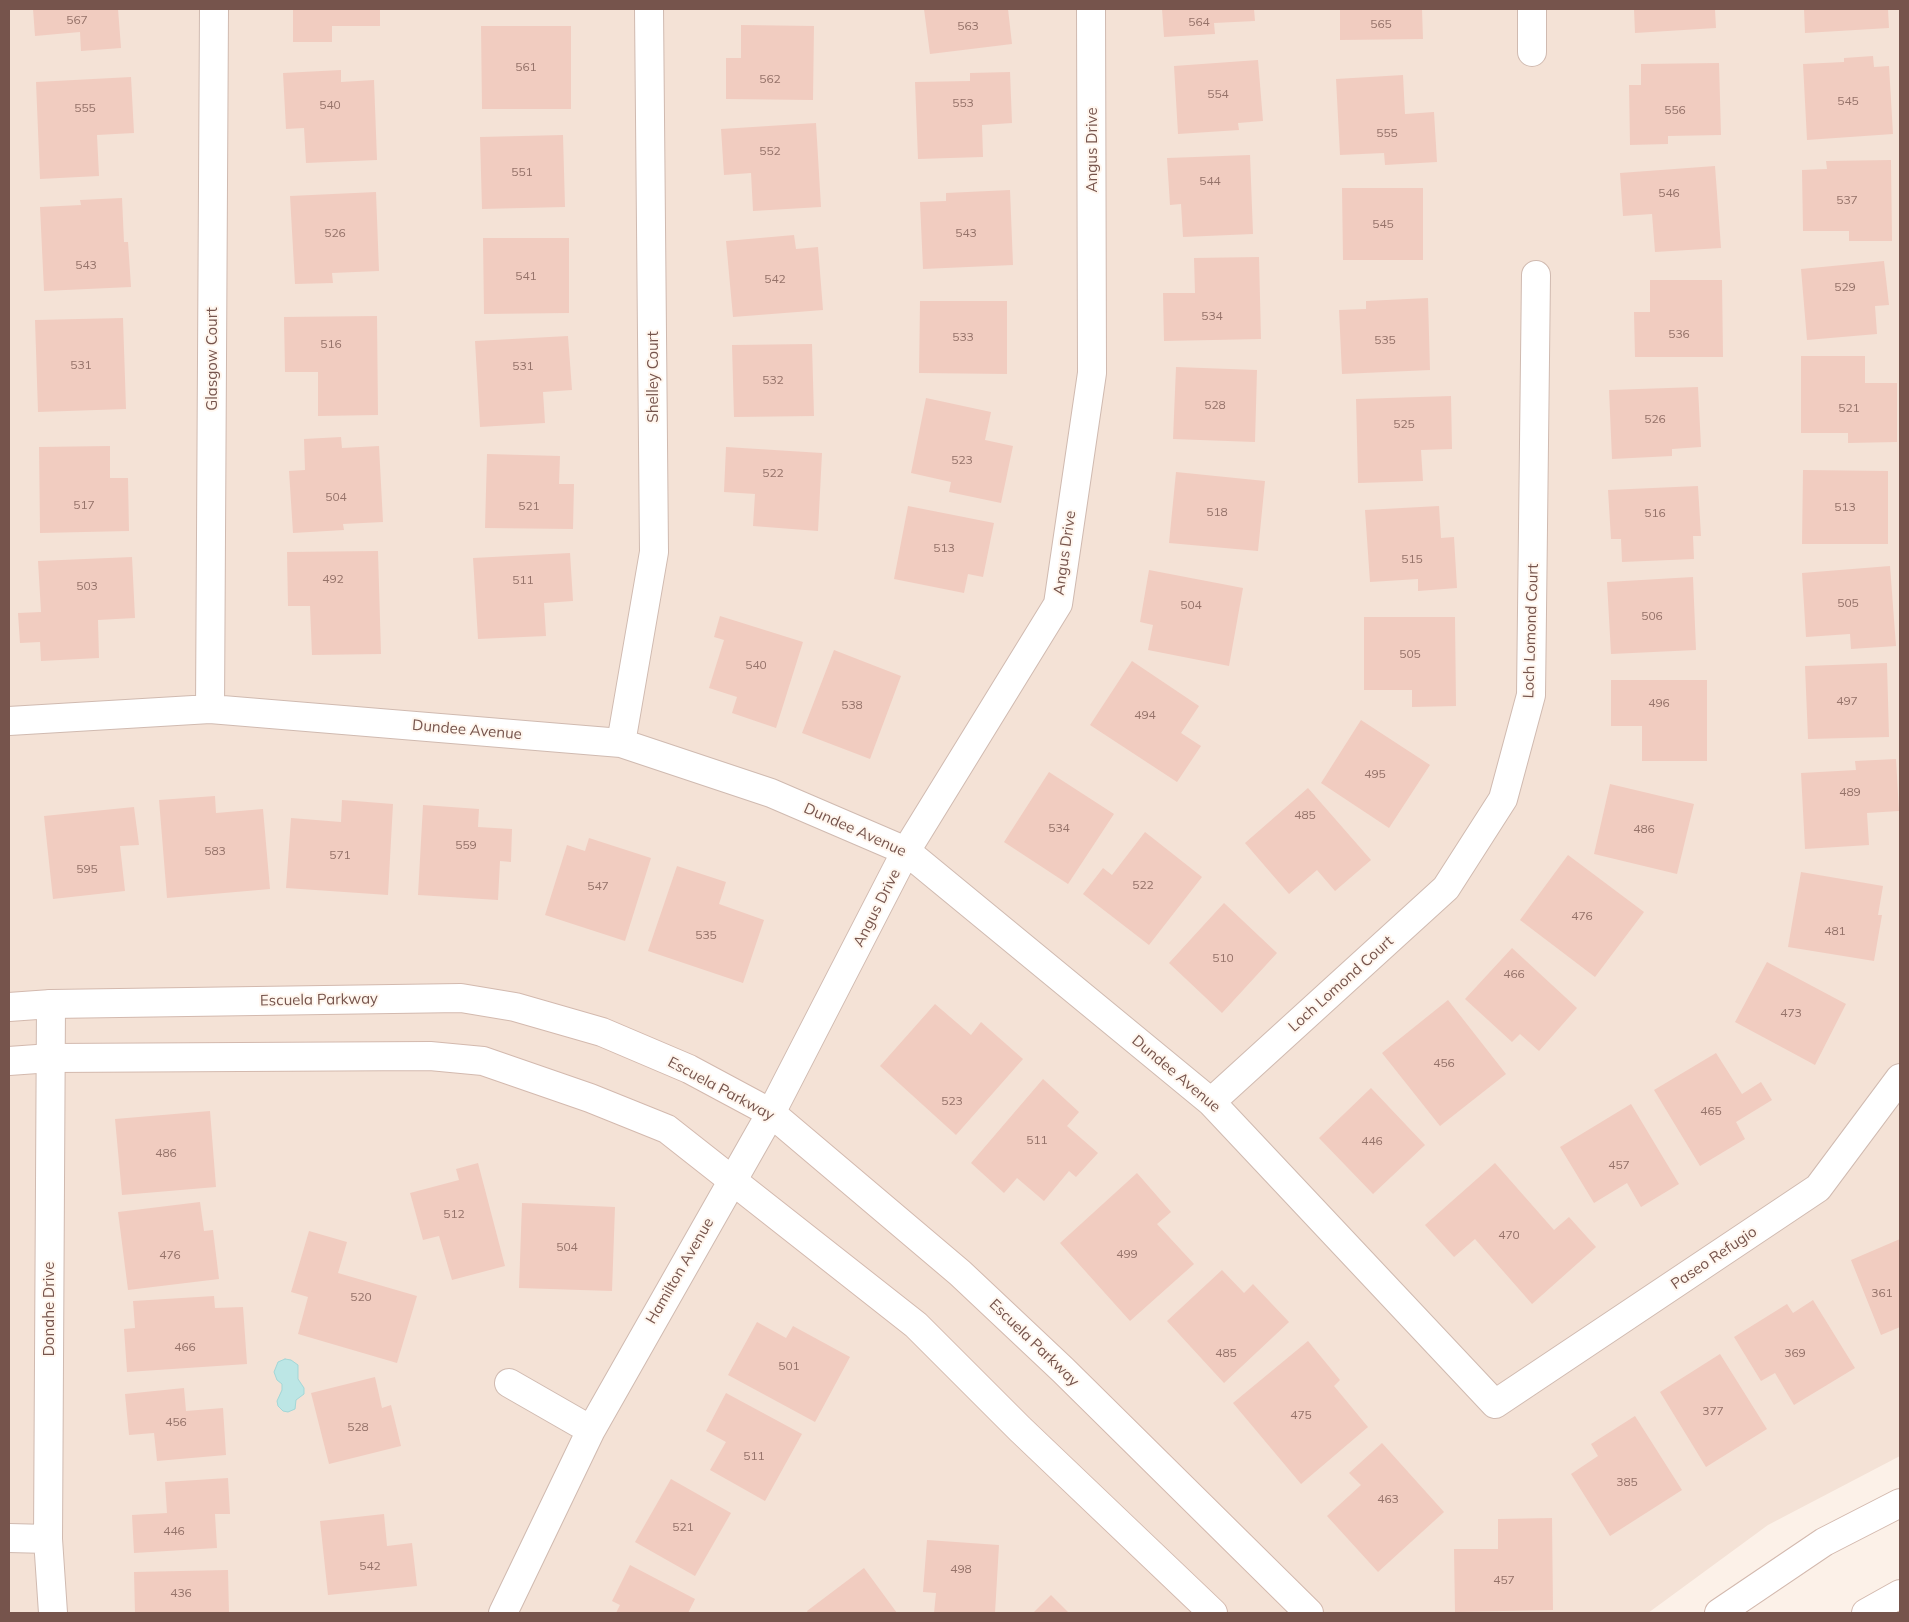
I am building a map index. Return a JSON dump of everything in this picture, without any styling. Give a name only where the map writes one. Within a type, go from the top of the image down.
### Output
[{"type":"street","name":"Glasgow Court","points":[[210,709],[214,9]]},
{"type":"street","name":"Shelley Court","points":[[621,743],[654,552],[649,9]]},
{"type":"street","name":"Angus Drive","points":[[771,1113],[906,851],[1058,604],[1092,373],[1091,9]]},
{"type":"street","points":[[1532,9],[1532,52]]},
{"type":"street","name":"Loch Lomond Court","points":[[1212,1102],[1446,888],[1503,799],[1531,695],[1536,275]]},
{"type":"street","name":"Dundee Avenue","points":[[9,721],[210,709],[621,743],[771,792],[906,851],[1212,1102],[1495,1404]]},
{"type":"street","name":"Escuela Parkway","points":[[9,1007],[51,1004],[461,998],[515,1007],[602,1032],[689,1069],[771,1113],[960,1273],[1063,1370],[1309,1613]]},
{"type":"street","name":"Donahe Drive","points":[[51,1004],[48,1539],[53,1613]]},
{"type":"street","points":[[9,1061],[51,1058],[430,1056],[483,1061],[590,1098],[667,1129],[733,1179],[916,1325],[1020,1429],[1213,1613]]},
{"type":"street","name":"Paseo Refugio","points":[[1495,1404],[1818,1188],[1900,1078]]},
{"type":"street","name":"Hamilton Avenue","points":[[503,1613],[591,1430],[771,1113]]},
{"type":"street","points":[[509,1384],[591,1430]]},
{"type":"street","points":[[1719,1613],[1824,1542],[1900,1503]]},
{"type":"street","points":[[9,1538],[48,1539]]},
{"type":"street","points":[[1866,1613],[1900,1594]]},
{"type":"shaded area","points":[[9,9],[1900,9],[1900,1456],[1768,1525],[1648,1613],[9,1613]]},
{"type":"water","points":[[285,1359],[291,1360],[298,1365],[298,1379],[304,1388],[304,1394],[296,1400],[295,1409],[288,1412],[283,1411],[278,1406],[277,1401],[282,1390],[282,1384],[277,1380],[274,1372],[278,1362]]},
{"type":"building","points":[[33,9],[118,9],[121,48],[81,51],[80,32],[35,36]]},
{"type":"building","points":[[293,9],[380,9],[380,26],[332,26],[332,42],[293,42]]},
{"type":"building","points":[[924,9],[1008,9],[1012,44],[930,54]]},
{"type":"building","points":[[1162,9],[1254,9],[1255,21],[1214,23],[1215,34],[1164,37]]},
{"type":"building","points":[[1340,9],[1422,9],[1423,39],[1340,40]]},
{"type":"building","points":[[1634,9],[1715,9],[1716,28],[1635,33]]},
{"type":"building","points":[[1804,9],[1888,9],[1889,28],[1805,33]]},
{"type":"building","points":[[741,25],[814,26],[813,100],[726,99],[726,58],[741,58]]},
{"type":"building","points":[[481,26],[571,26],[571,109],[482,109]]},
{"type":"building","points":[[1873,56],[1874,67],[1889,66],[1893,134],[1807,140],[1803,64],[1844,62],[1844,58]]},
{"type":"building","points":[[1258,60],[1263,121],[1238,123],[1239,130],[1178,134],[1174,66]]},
{"type":"building","points":[[1719,63],[1721,135],[1668,136],[1668,144],[1630,145],[1629,85],[1641,85],[1641,64]]},
{"type":"building","points":[[341,70],[341,82],[374,80],[377,160],[306,163],[304,128],[286,129],[283,73]]},
{"type":"building","points":[[1010,72],[1012,123],[982,125],[983,157],[918,159],[915,82],[970,81],[970,73]]},
{"type":"building","points":[[1403,75],[1405,114],[1434,112],[1437,162],[1385,165],[1384,153],[1340,155],[1336,79]]},
{"type":"building","points":[[131,77],[134,133],[97,135],[99,176],[40,179],[36,82]]},
{"type":"building","points":[[816,123],[821,207],[753,211],[751,173],[724,175],[721,129]]},
{"type":"building","points":[[563,135],[565,207],[482,209],[480,137]]},
{"type":"building","points":[[1250,155],[1253,234],[1183,237],[1181,204],[1170,205],[1167,158]]},
{"type":"building","points":[[1891,160],[1892,241],[1849,241],[1849,231],[1803,231],[1802,170],[1827,169],[1826,161]]},
{"type":"building","points":[[1715,166],[1721,248],[1655,252],[1652,214],[1623,216],[1620,173]]},
{"type":"building","points":[[1342,188],[1423,188],[1423,260],[1343,260]]},
{"type":"building","points":[[1010,190],[1013,265],[923,269],[920,202],[946,201],[946,193]]},
{"type":"building","points":[[376,192],[379,271],[332,273],[333,283],[295,284],[290,196]]},
{"type":"building","points":[[122,198],[124,242],[128,242],[131,287],[44,291],[40,207],[81,205],[80,200]]},
{"type":"building","points":[[794,235],[796,249],[818,247],[823,310],[733,317],[726,241]]},
{"type":"building","points":[[483,238],[569,238],[569,313],[484,314]]},
{"type":"building","points":[[1259,257],[1261,339],[1164,341],[1163,293],[1195,293],[1194,258]]},
{"type":"building","points":[[1884,261],[1889,305],[1875,306],[1877,334],[1807,340],[1801,269]]},
{"type":"building","points":[[1650,280],[1722,280],[1723,357],[1635,357],[1634,312],[1650,312]]},
{"type":"building","points":[[1428,298],[1430,370],[1342,374],[1339,310],[1366,309],[1366,301]]},
{"type":"building","points":[[920,301],[1007,301],[1007,374],[919,373]]},
{"type":"building","points":[[377,316],[378,415],[318,416],[318,372],[285,372],[284,317]]},
{"type":"building","points":[[123,318],[126,409],[38,412],[35,320]]},
{"type":"building","points":[[568,336],[572,390],[543,392],[545,423],[480,427],[475,341]]},
{"type":"building","points":[[812,344],[814,416],[734,417],[732,345]]},
{"type":"building","points":[[1801,356],[1865,356],[1865,383],[1897,383],[1897,442],[1848,443],[1848,433],[1801,433]]},
{"type":"building","points":[[1176,367],[1257,370],[1255,442],[1173,439]]},
{"type":"building","points":[[1698,387],[1701,447],[1672,449],[1672,456],[1612,459],[1609,390]]},
{"type":"building","points":[[1451,396],[1452,449],[1421,450],[1423,481],[1358,483],[1356,399]]},
{"type":"building","points":[[926,398],[991,412],[985,440],[1013,446],[1001,503],[949,492],[951,482],[911,473]]},
{"type":"building","points":[[341,437],[342,448],[379,446],[383,522],[343,524],[344,530],[293,533],[289,471],[305,470],[304,439]]},
{"type":"building","points":[[110,446],[110,478],[128,478],[129,531],[40,533],[39,447]]},
{"type":"building","points":[[726,447],[822,453],[818,531],[753,526],[755,494],[724,492]]},
{"type":"building","points":[[487,454],[560,456],[559,484],[574,484],[573,529],[485,528]]},
{"type":"building","points":[[1803,470],[1888,471],[1888,544],[1802,544]]},
{"type":"building","points":[[1176,472],[1265,481],[1258,551],[1169,543]]},
{"type":"building","points":[[1698,486],[1701,536],[1693,536],[1694,559],[1622,562],[1621,539],[1611,539],[1608,490]]},
{"type":"building","points":[[908,506],[994,523],[983,577],[968,574],[964,593],[894,579]]},
{"type":"building","points":[[1439,506],[1441,538],[1454,537],[1457,588],[1418,591],[1418,579],[1370,582],[1365,510]]},
{"type":"building","points":[[378,551],[381,654],[312,655],[310,606],[288,606],[287,552]]},
{"type":"building","points":[[570,553],[573,601],[544,603],[546,636],[478,639],[473,558]]},
{"type":"building","points":[[132,557],[135,618],[98,620],[99,658],[41,661],[40,642],[20,643],[18,613],[41,612],[38,561]]},
{"type":"building","points":[[1890,566],[1896,646],[1851,649],[1850,634],[1806,637],[1802,573]]},
{"type":"building","points":[[1149,570],[1243,588],[1229,666],[1148,650],[1153,625],[1140,622]]},
{"type":"building","points":[[1693,577],[1696,650],[1611,654],[1607,582]]},
{"type":"building","points":[[720,616],[803,642],[776,728],[732,713],[737,697],[709,688],[724,640],[714,637]]},
{"type":"building","points":[[1364,617],[1455,617],[1456,706],[1412,707],[1412,690],[1364,690]]},
{"type":"building","points":[[834,650],[901,676],[870,759],[802,733]]},
{"type":"building","points":[[1132,661],[1199,706],[1181,733],[1201,746],[1177,782],[1090,725]]},
{"type":"building","points":[[1887,663],[1889,737],[1808,739],[1805,666]]},
{"type":"building","points":[[1611,680],[1707,680],[1707,761],[1642,761],[1642,726],[1611,726]]},
{"type":"building","points":[[1361,720],[1430,765],[1389,828],[1321,783]]},
{"type":"building","points":[[1896,759],[1899,811],[1867,813],[1869,845],[1805,849],[1801,773],[1856,770],[1855,761]]},
{"type":"building","points":[[1049,772],[1114,814],[1068,884],[1004,842]]},
{"type":"building","points":[[1610,784],[1694,804],[1677,874],[1594,854]]},
{"type":"building","points":[[1308,788],[1371,860],[1335,891],[1317,870],[1289,894],[1245,843]]},
{"type":"building","points":[[215,796],[216,813],[263,809],[270,889],[167,898],[159,800]]},
{"type":"building","points":[[342,800],[393,804],[388,895],[286,888],[291,818],[341,822]]},
{"type":"building","points":[[423,805],[479,809],[478,827],[512,829],[511,862],[500,861],[498,900],[418,895]]},
{"type":"building","points":[[134,807],[139,845],[120,846],[125,891],[53,899],[44,816]]},
{"type":"building","points":[[1145,832],[1202,877],[1149,945],[1083,894],[1103,868],[1112,875]]},
{"type":"building","points":[[589,838],[651,858],[625,941],[545,915],[567,845],[585,851]]},
{"type":"building","points":[[1568,855],[1644,912],[1595,977],[1520,920]]},
{"type":"building","points":[[677,866],[726,882],[719,904],[764,920],[743,983],[648,951]]},
{"type":"building","points":[[1801,872],[1883,886],[1878,915],[1882,915],[1874,961],[1788,947]]},
{"type":"building","points":[[1224,903],[1277,953],[1222,1013],[1169,963]]},
{"type":"building","points":[[1512,948],[1577,1008],[1539,1051],[1520,1034],[1512,1042],[1465,999]]},
{"type":"building","points":[[1767,962],[1846,1004],[1815,1065],[1735,1022]]},
{"type":"building","points":[[1448,1000],[1506,1074],[1440,1126],[1382,1053]]},
{"type":"building","points":[[935,1004],[971,1035],[981,1022],[1023,1059],[956,1135],[880,1066]]},
{"type":"building","points":[[1716,1053],[1742,1094],[1761,1082],[1772,1100],[1736,1122],[1745,1139],[1700,1166],[1654,1090]]},
{"type":"building","points":[[1043,1079],[1079,1112],[1067,1126],[1098,1153],[1076,1177],[1069,1171],[1044,1201],[1017,1178],[1004,1193],[971,1163]]},
{"type":"building","points":[[1371,1088],[1425,1145],[1373,1194],[1319,1138]]},
{"type":"building","points":[[1631,1104],[1679,1184],[1641,1207],[1627,1183],[1594,1203],[1560,1147]]},
{"type":"building","points":[[210,1111],[216,1187],[122,1195],[115,1119]]},
{"type":"building","points":[[478,1163],[505,1266],[452,1280],[439,1236],[423,1240],[410,1193],[459,1180],[456,1169]]},
{"type":"building","points":[[1495,1163],[1554,1230],[1569,1217],[1596,1247],[1532,1304],[1475,1239],[1454,1257],[1425,1225]]},
{"type":"building","points":[[1137,1173],[1171,1212],[1157,1224],[1194,1264],[1130,1321],[1060,1243]]},
{"type":"building","points":[[200,1202],[204,1231],[213,1230],[219,1279],[128,1290],[118,1212]]},
{"type":"building","points":[[522,1203],[615,1207],[612,1291],[519,1288]]},
{"type":"building","points":[[309,1231],[347,1242],[338,1273],[417,1296],[397,1363],[298,1334],[308,1297],[291,1292]]},
{"type":"building","points":[[1900,1239],[1900,1327],[1881,1335],[1851,1260]]},
{"type":"building","points":[[1222,1270],[1244,1293],[1253,1284],[1289,1322],[1224,1383],[1167,1321]]},
{"type":"building","points":[[214,1296],[215,1308],[243,1307],[247,1364],[127,1372],[124,1329],[135,1328],[133,1301]]},
{"type":"building","points":[[1813,1300],[1855,1368],[1794,1405],[1775,1373],[1761,1381],[1734,1337],[1787,1304],[1793,1313]]},
{"type":"building","points":[[757,1322],[786,1338],[793,1326],[850,1357],[815,1422],[728,1375]]},
{"type":"building","points":[[1308,1341],[1340,1380],[1334,1386],[1368,1427],[1301,1484],[1233,1403]]},
{"type":"building","points":[[1720,1354],[1767,1429],[1706,1467],[1660,1392]]},
{"type":"building","points":[[375,1377],[382,1408],[391,1405],[401,1446],[329,1464],[311,1393]]},
{"type":"building","points":[[184,1388],[186,1411],[223,1408],[226,1455],[157,1461],[154,1433],[129,1435],[125,1394]]},
{"type":"building","points":[[726,1393],[802,1434],[765,1501],[710,1470],[726,1442],[706,1431]]},
{"type":"building","points":[[1635,1416],[1682,1490],[1610,1536],[1571,1474],[1598,1456],[1591,1444]]},
{"type":"building","points":[[1382,1443],[1444,1512],[1378,1572],[1327,1516],[1361,1485],[1349,1473]]},
{"type":"building","points":[[228,1478],[230,1514],[215,1514],[217,1548],[134,1553],[132,1515],[167,1513],[165,1482]]},
{"type":"building","points":[[671,1479],[731,1513],[695,1576],[635,1542]]},
{"type":"building","points":[[384,1514],[387,1546],[412,1543],[417,1586],[328,1595],[320,1521]]},
{"type":"building","points":[[1552,1518],[1553,1610],[1455,1612],[1454,1549],[1498,1549],[1498,1519]]},
{"type":"building","points":[[927,1540],[999,1545],[995,1613],[934,1613],[936,1593],[923,1592]]},
{"type":"building","points":[[630,1565],[695,1599],[688,1613],[616,1613],[620,1605],[612,1601]]},
{"type":"building","points":[[864,1568],[897,1613],[808,1613],[807,1611]]},
{"type":"building","points":[[228,1570],[229,1613],[135,1613],[134,1572]]},
{"type":"building","points":[[1051,1595],[1069,1613],[1033,1613]]}]
